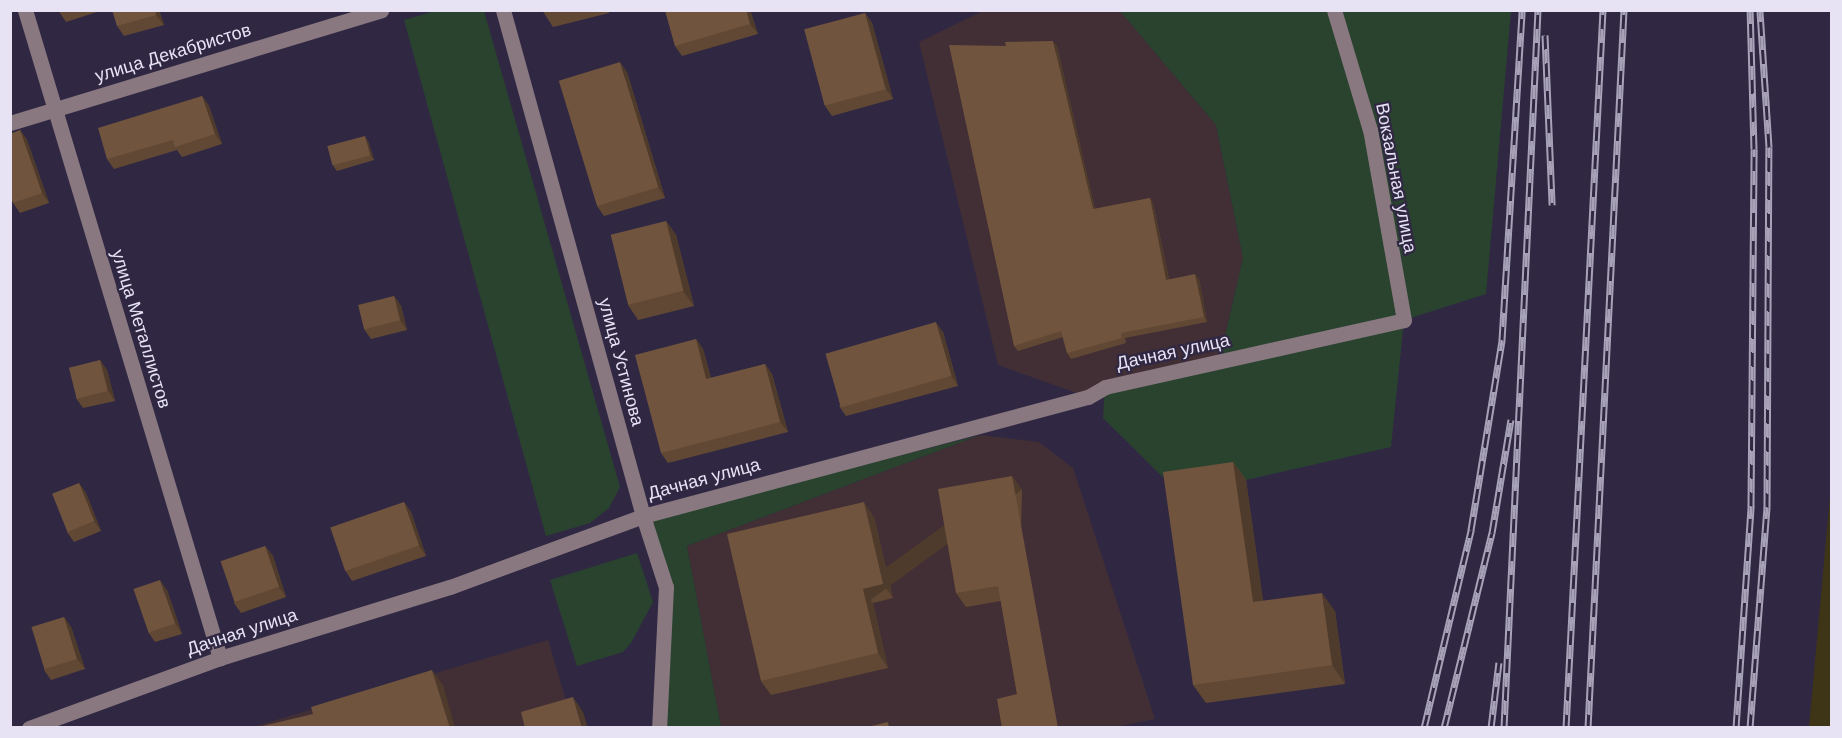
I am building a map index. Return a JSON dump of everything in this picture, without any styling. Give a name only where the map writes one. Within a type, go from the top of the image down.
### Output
[{"type":"street","name":"улица Металлистов","points":[[25,10],[220,658]]},
{"type":"street","name":"улица Декабристов","points":[[10,123],[381,10]]},
{"type":"street","name":"улица Устинова","points":[[503,10],[643,516],[666,587],[659,728]]},
{"type":"street","name":"Вокзальная улица","points":[[1334,10],[1370,130],[1404,320]]},
{"type":"street","name":"Дачная улица","points":[[29,728],[220,658],[450,587],[643,516],[1088,397],[1105,387],[1404,320]]},
{"type":"shaded area","points":[[983,11],[1120,11],[1216,125],[1243,258],[1219,362],[1088,397],[998,365],[919,42]]},
{"type":"shaded area","points":[[980,435],[1039,442],[1073,468],[1155,719],[1110,728],[721,727],[687,546]]},
{"type":"shaded area","points":[[548,640],[574,727],[249,728]]},
{"type":"green space","points":[[435,11],[484,11],[620,487],[609,508],[590,523],[546,536],[404,20]]},
{"type":"green space","points":[[1120,11],[1511,11],[1486,294],[1404,320],[1391,447],[1246,480],[1176,490],[1103,418],[1105,387],[1219,362],[1243,258],[1216,125]]},
{"type":"green space","points":[[980,435],[687,546],[721,727],[659,727],[666,587],[650,520]]},
{"type":"green space","points":[[637,553],[653,602],[631,643],[623,652],[577,666],[550,580]]},
{"type":"sand","points":[[1831,485],[1831,727],[1809,727]]},
{"type":"building","points":[[112,10],[155,10],[156,15],[117,26]]},
{"type":"building","points":[[665,10],[746,10],[750,24],[675,46]]},
{"type":"building","points":[[865,13],[885,89],[825,106],[804,29]]},
{"type":"building","points":[[1053,41],[1093,209],[1150,198],[1166,280],[1195,274],[1204,317],[1121,333],[1122,338],[1067,353],[1061,331],[1014,346],[949,45],[1006,46],[1005,42]]},
{"type":"building","points":[[620,62],[658,187],[597,206],[559,81]]},
{"type":"building","points":[[202,96],[215,134],[175,147],[173,140],[107,159],[98,128]]},
{"type":"building","points":[[20,130],[42,193],[13,203],[10,195],[10,134]]},
{"type":"building","points":[[365,136],[370,155],[333,165],[327,146]]},
{"type":"building","points":[[666,221],[683,291],[628,305],[611,235]]},
{"type":"building","points":[[394,296],[400,320],[364,329],[358,305]]},
{"type":"building","points":[[936,322],[951,376],[841,408],[825,354]]},
{"type":"building","points":[[696,339],[706,379],[765,364],[780,422],[661,453],[635,355]]},
{"type":"building","points":[[100,360],[108,391],[77,399],[69,368]]},
{"type":"building","points":[[1233,462],[1253,602],[1322,593],[1332,665],[1193,685],[1163,472]]},
{"type":"building","points":[[1012,476],[1058,728],[1002,728],[997,699],[1017,694],[998,586],[956,593],[938,489]]},
{"type":"building","points":[[79,483],[94,521],[67,532],[52,494]]},
{"type":"building","points":[[404,502],[419,545],[345,571],[330,527]]},
{"type":"building","points":[[864,502],[883,584],[863,589],[878,653],[761,681],[727,534]]},
{"type":"building","points":[[265,546],[279,587],[235,602],[221,561]]},
{"type":"building","points":[[160,580],[175,623],[149,633],[134,589]]},
{"type":"building","points":[[64,617],[77,659],[44,669],[31,627]]},
{"type":"building","points":[[432,670],[450,728],[254,728],[313,714],[311,707]]},
{"type":"building","points":[[573,697],[582,728],[525,728],[521,712]]},
{"type":"building","points":[[888,722],[889,728],[863,728]]},
{"type":"railway","points":[[1424,728],[1471,530],[1502,340],[1522,10]]},
{"type":"railway","points":[[1504,728],[1538,10]]},
{"type":"railway","points":[[1566,728],[1603,10]]},
{"type":"railway","points":[[1588,728],[1624,10]]},
{"type":"railway","points":[[1736,728],[1751,506],[1754,149],[1750,10]]},
{"type":"railway","points":[[1750,728],[1767,507],[1769,147],[1760,10]]},
{"type":"railway","points":[[1545,35],[1552,205]]},
{"type":"railway","points":[[1444,728],[1492,533],[1511,420]]},
{"type":"railway","points":[[1491,728],[1499,662]]}]
